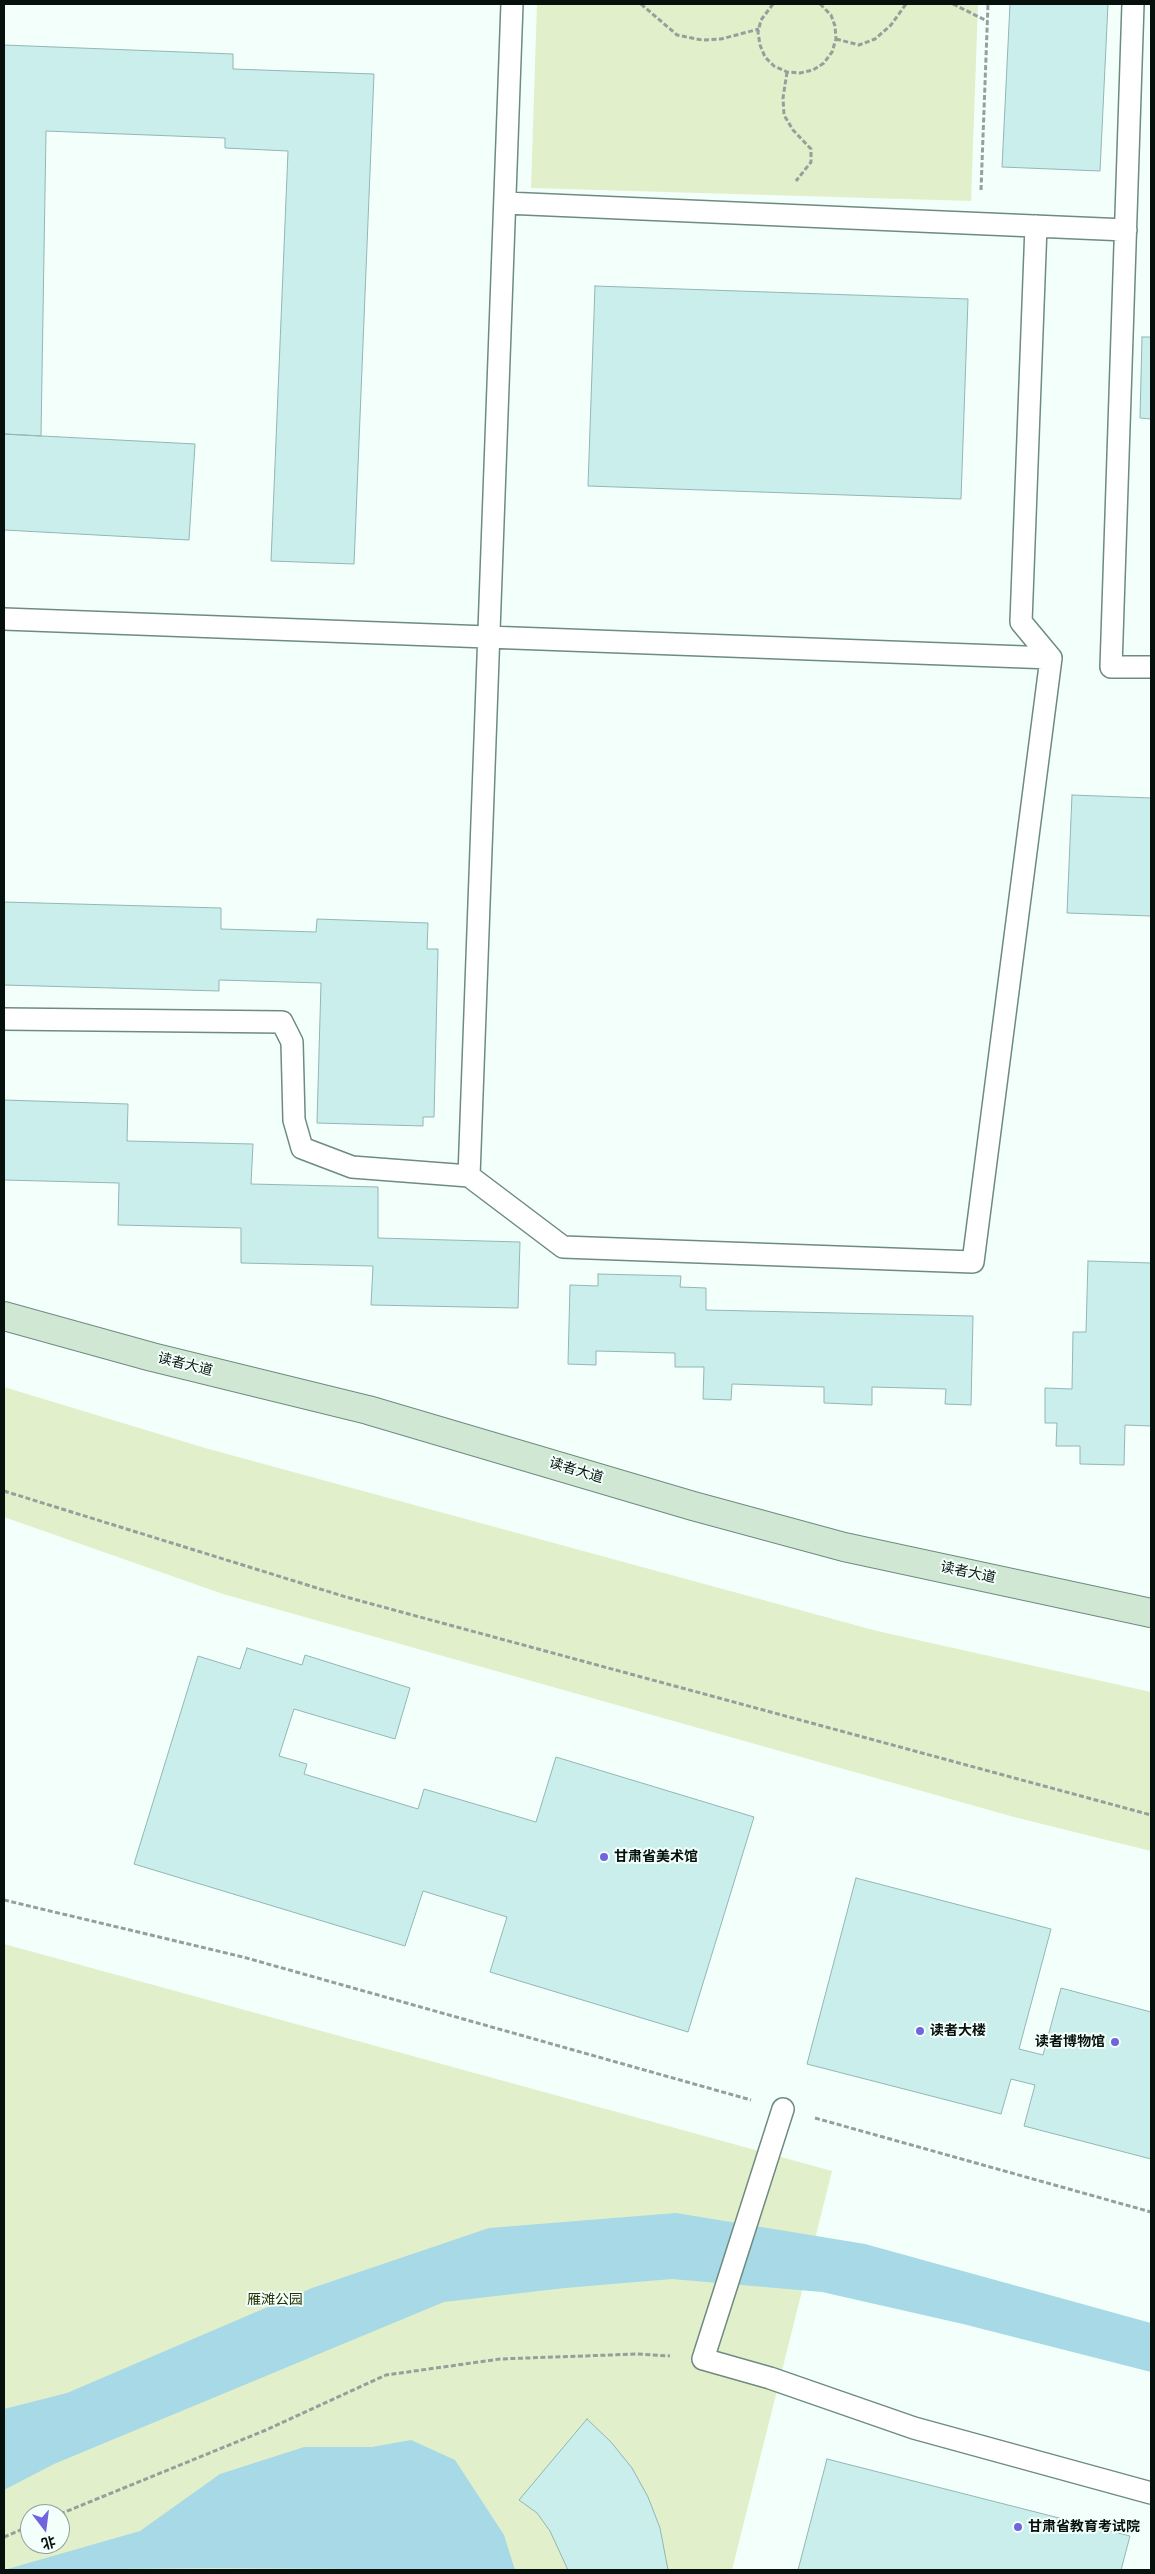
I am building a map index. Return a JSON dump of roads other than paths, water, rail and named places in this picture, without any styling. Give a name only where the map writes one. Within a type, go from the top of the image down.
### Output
[{"type":"main road","name":"读者大道","points":[[4,1316],[152,1357],[368,1410],[684,1503],[835,1545],[1151,1613]]},
{"type":"lane","points":[[469,1176],[512,4]]},
{"type":"lane","points":[[1133,4],[1111,667],[1151,667]]},
{"type":"lane","points":[[504,203],[1126,230]]},
{"type":"lane","points":[[4,1020],[282,1022],[292,1042],[294,1120],[302,1148],[352,1167],[469,1176],[563,1247],[973,1262],[1051,658],[1021,622],[1036,226]]},
{"type":"lane","points":[[4,619],[489,639],[1051,658]]},
{"type":"lane","points":[[783,2109],[704,2359],[770,2378],[914,2428],[1151,2493]]},
{"type":"water","points":[[676,2213],[865,2244],[1151,2323],[1151,2372],[963,2324],[822,2292],[672,2279],[565,2288],[444,2302],[54,2464],[4,2490],[4,2409],[67,2393],[312,2288],[489,2228]]},
{"type":"water","points":[[411,2440],[455,2460],[504,2535],[515,2570],[211,2568],[4,2570],[60,2554],[70,2554],[70,2551],[140,2531],[220,2474],[304,2447],[372,2447]]},
{"type":"place","name":"甘肃省美术馆","points":[[604,1857]]},
{"type":"place","name":"读者大楼","points":[[920,2031]]},
{"type":"place","name":"读者博物馆","points":[[1115,2042]]},
{"type":"place","name":"甘肃省教育考试院","points":[[1018,2527]]},
{"type":"park label","name":"雁滩公园","points":[[275,2300]]}]
